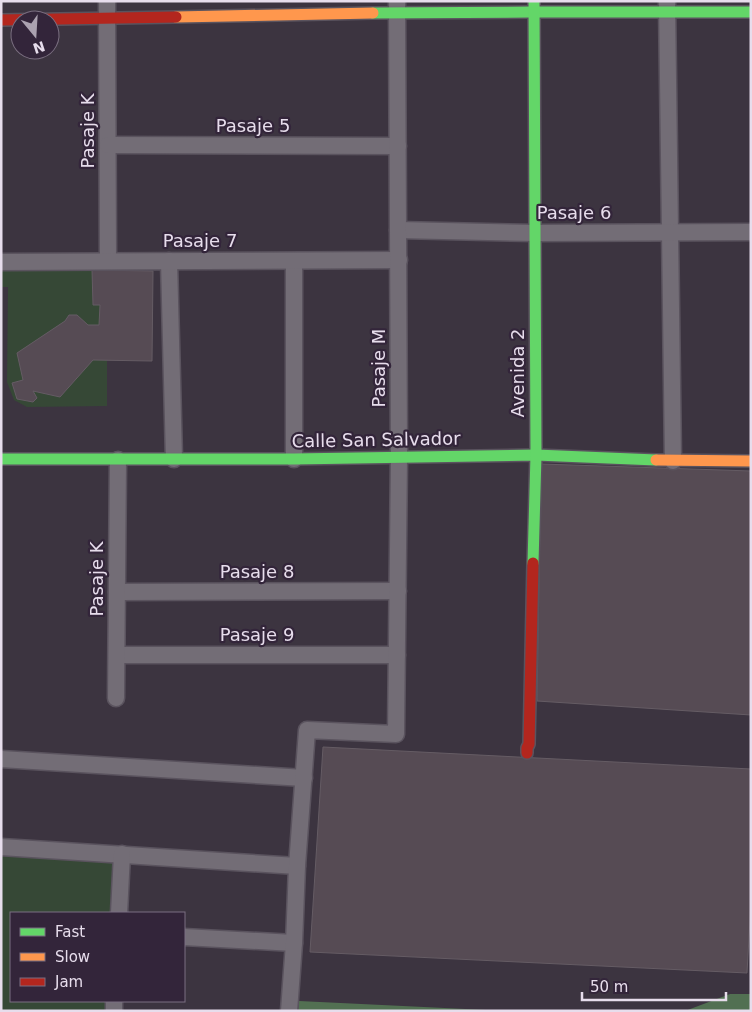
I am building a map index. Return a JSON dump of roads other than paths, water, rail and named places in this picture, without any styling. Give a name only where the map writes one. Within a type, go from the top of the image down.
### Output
[{"type":"street","name":"Pasaje K","points":[[107,1],[108,262]]},
{"type":"street","name":"Avenida 2","points":[[528,748],[536,455],[534,6]]},
{"type":"street","points":[[1,20],[107,19],[397,7],[668,6],[751,12]]},
{"type":"street","points":[[668,6],[673,461]]},
{"type":"street","name":"Pasaje M","points":[[304,778],[307,730],[396,734],[399,456],[397,7]]},
{"type":"street","name":"Pasaje 5","points":[[108,146],[398,146]]},
{"type":"street","name":"Pasaje 6","points":[[398,230],[535,233],[751,232]]},
{"type":"street","name":"Pasaje 7","points":[[1,262],[399,260]]},
{"type":"street","points":[[169,261],[174,459]]},
{"type":"street","points":[[294,261],[294,458]]},
{"type":"street","name":"Calle San Salvador","points":[[1,459],[118,460],[536,455],[673,461],[751,461]]},
{"type":"street","name":"Pasaje K","points":[[116,698],[118,460]]},
{"type":"street","name":"Pasaje 8","points":[[117,592],[398,591]]},
{"type":"street","name":"Pasaje 9","points":[[117,655],[397,655]]},
{"type":"street","points":[[1,759],[304,778],[289,1011]]},
{"type":"street","points":[[1,847],[297,866]]},
{"type":"street","points":[[119,912],[122,854]]},
{"type":"street","points":[[185,937],[294,943]]}]
